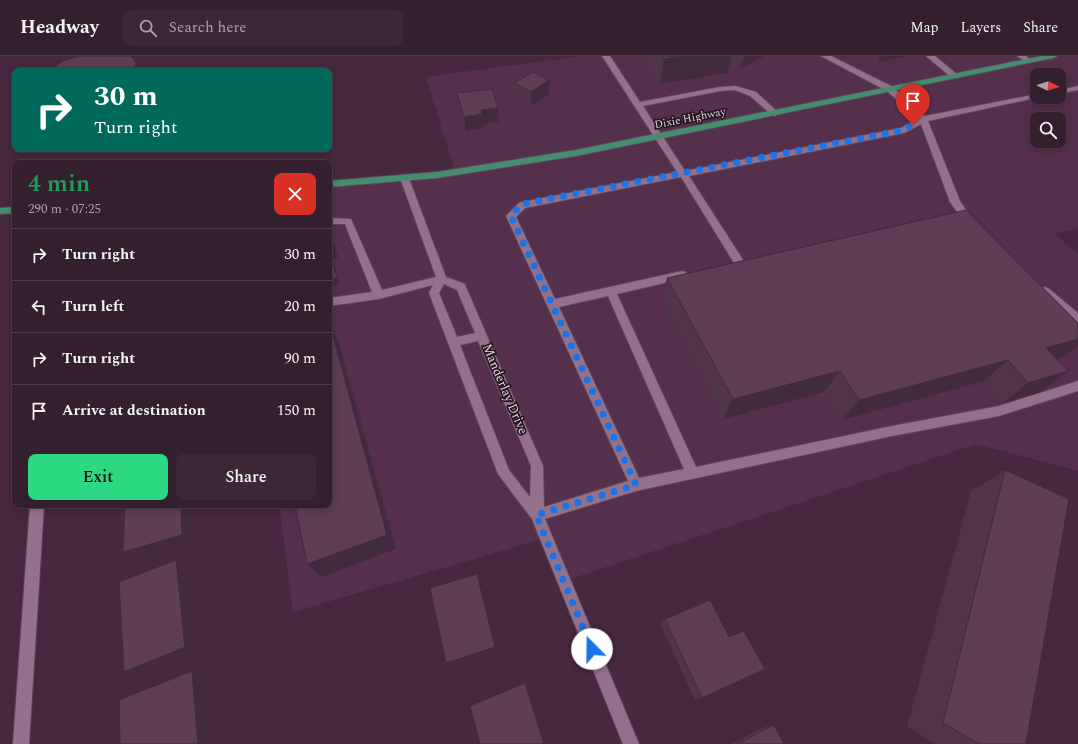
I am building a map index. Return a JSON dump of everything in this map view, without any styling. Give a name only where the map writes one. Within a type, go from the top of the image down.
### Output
[{"type":"main road","name":"Dixie Highway","points":[[332,184],[437,175],[561,155],[955,76],[1024,59],[1053,56]]},
{"type":"main road","points":[[0,211],[12,210]]},
{"type":"street","points":[[606,56],[740,263]]},
{"type":"street","points":[[825,56],[890,89],[923,119],[959,214],[976,232]]},
{"type":"street","points":[[930,56],[955,76]]},
{"type":"street","points":[[638,105],[720,89],[736,88],[753,94],[775,113]]},
{"type":"street","points":[[1066,91],[1078,88]]},
{"type":"street","points":[[636,485],[511,216],[522,204],[904,130],[923,119],[1030,97]]},
{"type":"street","points":[[332,302],[380,295],[442,279],[405,178]]},
{"type":"street","points":[[332,221],[348,221],[380,295]]},
{"type":"street","points":[[552,304],[694,273]]},
{"type":"street","name":"Manderlay Drive","points":[[536,515],[537,466],[461,287],[442,279],[434,292],[504,474],[536,515],[631,744]]},
{"type":"street","points":[[1036,284],[1078,319]]},
{"type":"street","points":[[611,291],[692,473]]},
{"type":"street","points":[[454,342],[482,336]]},
{"type":"street","points":[[536,515],[636,485],[999,411],[1078,386]]},
{"type":"street","points":[[21,744],[37,508]]},
{"type":"shaded area","points":[[581,56],[1078,56],[1078,228],[1055,234],[1078,254],[1078,471],[976,444],[564,581],[546,538],[293,612],[279,508],[332,508],[332,184],[455,172],[426,77]]},
{"type":"building","points":[[79,56],[130,56],[134,59],[136,64],[135,68],[52,68],[63,61]]},
{"type":"building","points":[[662,56],[685,56],[664,59]]},
{"type":"building","points":[[533,72],[549,80],[531,92],[514,83]]},
{"type":"building","points":[[492,89],[498,108],[481,110],[482,114],[464,117],[457,93]]},
{"type":"building","points":[[966,210],[1078,323],[1078,339],[1046,348],[1068,371],[1028,383],[1008,360],[859,400],[840,371],[733,399],[667,278]]},
{"type":"building","points":[[332,260],[337,278],[332,279]]},
{"type":"building","points":[[332,332],[387,535],[307,564],[296,508],[332,508]]},
{"type":"building","points":[[1005,470],[1069,499],[1026,744],[979,744],[943,723]]},
{"type":"building","points":[[125,508],[181,508],[182,535],[123,552]]},
{"type":"building","points":[[176,560],[185,647],[124,672],[119,582]]},
{"type":"building","points":[[477,574],[495,647],[446,663],[430,588]]},
{"type":"building","points":[[710,600],[729,637],[744,631],[765,669],[702,698],[665,619]]},
{"type":"building","points":[[192,671],[198,744],[120,744],[119,700]]},
{"type":"building","points":[[525,683],[544,744],[480,744],[470,706]]},
{"type":"building","points":[[774,725],[784,744],[737,744]]},
{"type":"route","points":[[592,649],[536,515],[636,485],[511,216],[522,204],[904,130],[913,125]]}]
